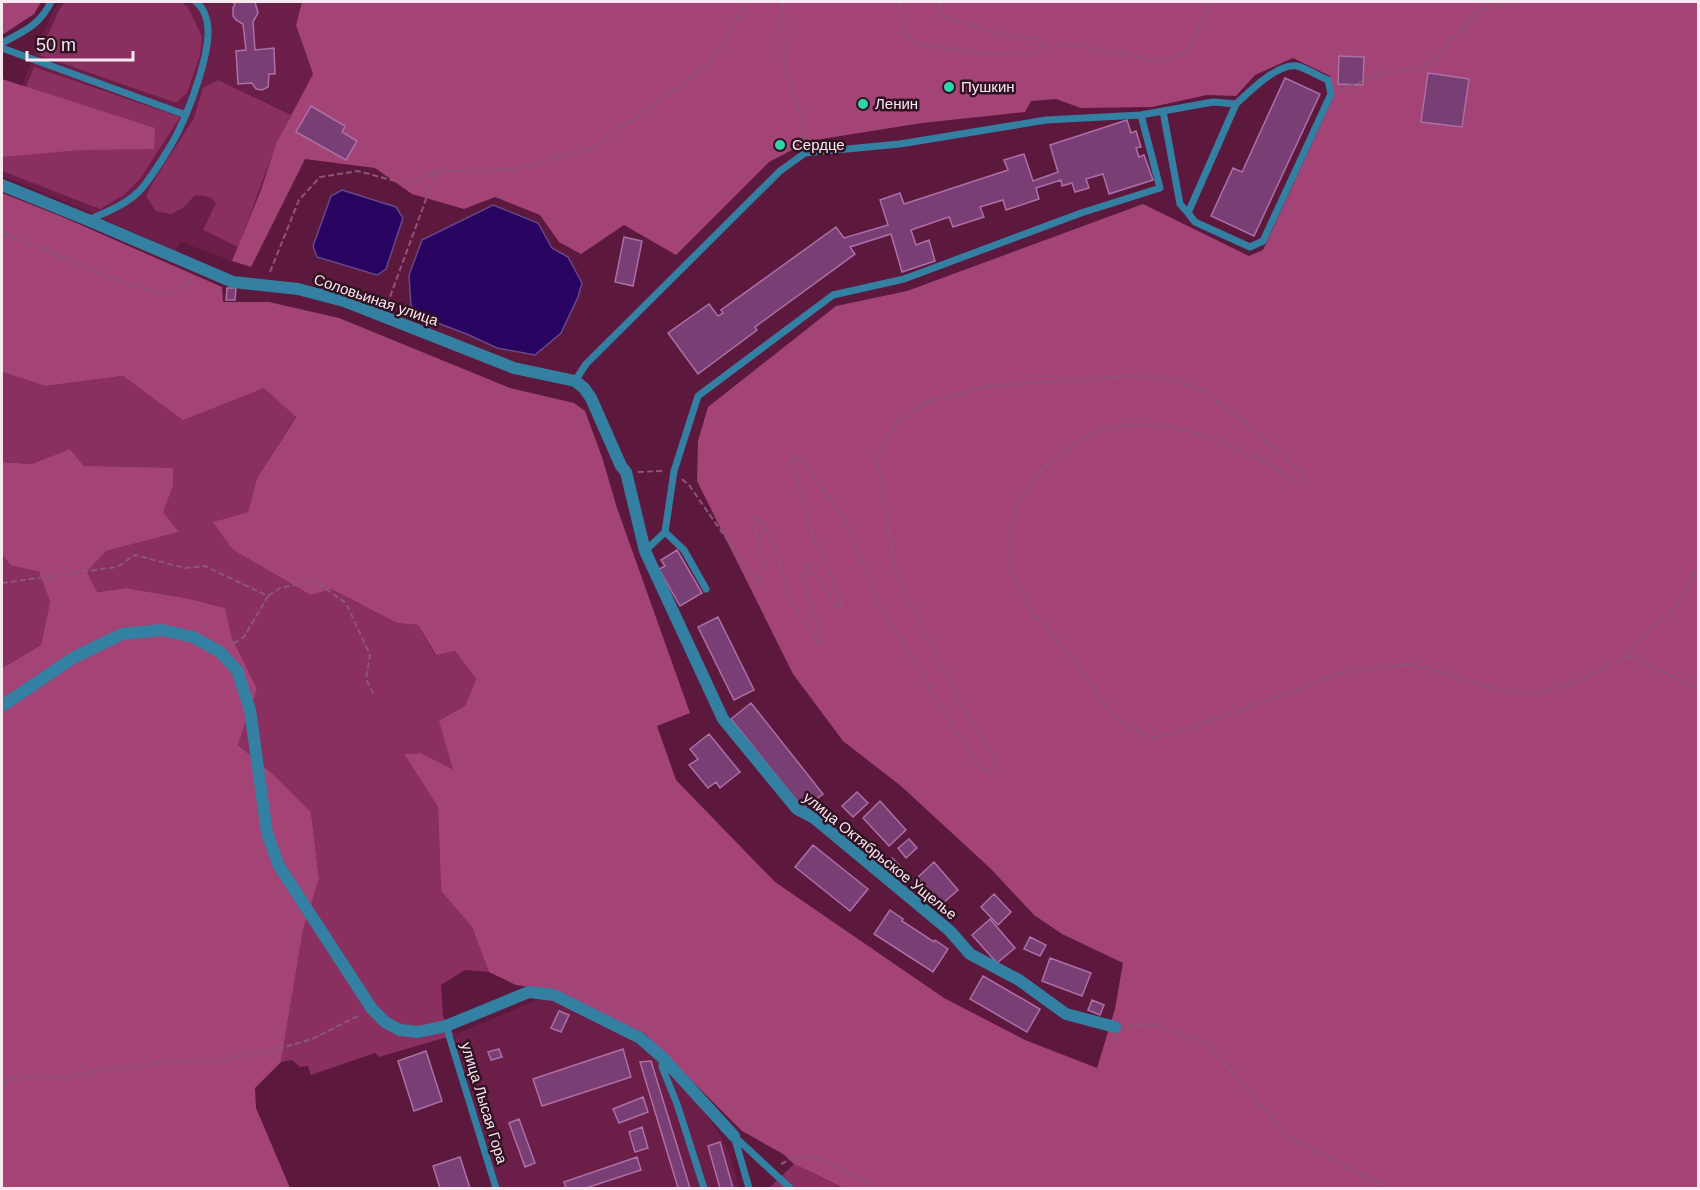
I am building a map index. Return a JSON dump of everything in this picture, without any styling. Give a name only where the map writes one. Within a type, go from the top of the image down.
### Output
[{"type":"street","name":"Соловьиная улица","points":[[2,185],[233,282],[298,289],[344,301],[514,368],[575,381]]},
{"type":"street","points":[[575,381],[591,398],[621,466],[626,472]]},
{"type":"street","name":"улица Октябрьское Ущелье","points":[[626,472],[645,551],[723,719],[797,809],[814,818],[950,931],[970,954],[1019,980],[1066,1014],[1115,1027]]},
{"type":"street","points":[[2,706],[73,658],[122,634],[162,630],[194,637],[220,652],[237,670],[250,710],[267,833],[279,866],[372,1009],[385,1022],[400,1030],[418,1032],[446,1026],[529,992],[554,995],[640,1038],[663,1058],[734,1136]]},
{"type":"lane","points":[[2,43],[30,28],[46,12],[51,2]]},
{"type":"lane","points":[[88,220],[127,201],[142,188],[177,134],[186,115],[206,53],[209,28],[202,7],[196,2]]},
{"type":"lane","points":[[2,48],[186,115]]},
{"type":"lane","points":[[1163,111],[1180,204],[1195,222],[1250,247],[1263,241],[1331,94],[1328,80],[1296,66],[1285,68],[1263,80],[1236,104],[1188,213]]},
{"type":"lane","points":[[575,381],[586,364],[780,171],[805,153],[900,144],[1046,120],[1141,115],[1213,102],[1236,104]]},
{"type":"lane","points":[[645,551],[665,532],[674,471],[698,396],[833,296],[904,279],[1081,213],[1160,188],[1141,115]]},
{"type":"lane","points":[[665,532],[684,550],[706,589]]},
{"type":"lane","name":"улица Лысая Гора","points":[[446,1026],[496,1188]]},
{"type":"lane","points":[[663,1058],[662,1066],[677,1104],[704,1188]]},
{"type":"lane","points":[[734,1136],[790,1188]]},
{"type":"lane","points":[[734,1136],[749,1188]]},
{"type":"path","points":[[265,285],[299,200],[320,177],[358,171],[406,184],[436,171],[518,169],[594,147],[711,63],[747,2]]},
{"type":"path","points":[[783,2],[784,68],[802,121],[805,153]]},
{"type":"path","points":[[900,2],[903,36],[920,45],[992,54],[1036,54],[1044,46],[1075,45],[1157,61],[1187,54],[1211,2]]},
{"type":"path","points":[[939,2],[942,16],[996,33],[1038,40],[1044,46]]},
{"type":"path","points":[[1331,94],[1386,72],[1426,67],[1480,10],[1512,2]]},
{"type":"path","points":[[382,316],[436,171]]},
{"type":"path","points":[[2,232],[118,281],[161,293],[174,292],[204,270]]},
{"type":"path","points":[[626,472],[674,471],[689,485],[758,584],[765,571],[752,518],[763,523],[775,544],[790,602],[819,643],[819,629],[803,578],[807,562],[834,604],[842,607],[841,597],[813,535],[790,458],[802,458],[845,520],[883,611],[975,763],[989,773],[996,770],[997,762],[961,705],[897,579],[877,459],[882,445],[899,422],[922,403],[987,386],[1141,375],[1174,380],[1202,391],[1235,414],[1303,474],[1306,482],[1299,484],[1273,466],[1213,438],[1172,427],[1137,424],[1101,429],[1079,441],[1044,467],[1019,500],[1009,538],[1014,578],[1037,617],[1068,652],[1106,706],[1126,725],[1151,738],[1173,734],[1348,671],[1413,664],[1498,690],[1538,693],[1582,679],[1626,656],[1653,626],[1678,605],[1698,567]]},
{"type":"path","points":[[2,583],[117,567],[135,555],[185,568],[205,566],[268,596]]},
{"type":"path","points":[[220,652],[244,637],[268,596],[279,588],[314,581],[346,603],[370,655],[366,679],[373,693]]},
{"type":"path","points":[[1626,656],[1698,688]]},
{"type":"path","points":[[2,1082],[37,1075],[64,1078],[92,1072],[170,1062],[224,1059],[271,1051],[312,1040],[372,1009]]},
{"type":"path","points":[[1115,1027],[1154,1024],[1208,1044],[1289,1138],[1383,1188]]},
{"type":"path","points":[[770,1168],[793,1158],[814,1157],[878,1188]]},
{"type":"shaded area","points":[[2,2],[41,2],[34,14],[2,35]]},
{"type":"shaded area","points":[[59,2],[302,2],[296,25],[313,74],[276,144],[261,190],[232,261],[181,242],[176,251],[2,176],[2,138],[32,59]]},
{"type":"shaded area","points":[[65,2],[181,2],[188,7],[202,37],[200,55],[187,93],[176,103],[39,55],[59,10]]},
{"type":"shaded area","points":[[302,2],[1698,2],[1698,1188],[844,1188],[794,1164],[783,1154],[742,1131],[645,1034],[555,991],[516,985],[489,972],[472,927],[441,891],[438,807],[404,754],[421,753],[453,769],[439,721],[465,706],[476,679],[455,651],[436,655],[418,625],[397,623],[331,589],[311,595],[232,549],[213,522],[248,512],[257,478],[296,417],[264,388],[183,420],[123,376],[45,386],[2,372],[2,193],[222,287],[223,302],[269,302],[339,318],[510,388],[574,403],[585,411],[690,713],[657,726],[676,780],[775,882],[944,998],[1025,1040],[1097,1068],[1115,1009],[1123,963],[1062,934],[1034,915],[991,869],[901,786],[843,741],[793,674],[697,481],[698,441],[708,407],[836,306],[907,291],[1143,204],[1249,256],[1263,250],[1333,98],[1330,76],[1293,58],[1255,75],[1236,96],[1207,95],[1152,107],[1081,108],[1056,99],[1031,101],[1025,112],[922,123],[809,141],[769,162],[676,255],[624,225],[581,254],[559,242],[540,215],[495,197],[464,209],[412,194],[375,168],[305,159],[251,267],[232,261],[261,190],[276,144],[313,74],[296,25]]},
{"type":"shaded area","points":[[34,67],[180,117],[140,179],[124,195],[100,209],[2,171],[2,147]]},
{"type":"shaded area","points":[[2,79],[155,128],[154,149],[80,150],[2,157]]},
{"type":"shaded area","points":[[218,80],[291,115],[269,164],[238,247],[203,230],[216,203],[210,197],[195,195],[183,208],[171,214],[156,211],[146,196],[194,118],[203,88]]},
{"type":"shaded area","points":[[342,190],[396,207],[403,218],[386,269],[377,275],[317,257],[313,246],[331,196]]},
{"type":"shaded area","points":[[493,205],[538,223],[552,248],[568,257],[582,283],[561,333],[535,355],[497,348],[425,318],[411,306],[409,275],[422,240]]},
{"type":"shaded area","points":[[2,372],[45,386],[123,376],[183,419],[264,388],[296,416],[257,478],[248,512],[214,522],[232,549],[331,589],[397,623],[418,625],[435,655],[455,651],[476,679],[465,706],[454,769],[421,753],[404,754],[438,807],[441,891],[472,927],[489,972],[465,970],[441,985],[443,1016],[454,1035],[379,1057],[375,1053],[311,1075],[308,1066],[300,1067],[292,1060],[281,1062],[303,930],[319,879],[311,812],[275,776],[238,745],[257,689],[232,638],[225,608],[190,599],[126,588],[96,592],[87,572],[106,551],[179,532],[162,512],[173,486],[84,466],[70,449],[31,464],[2,462]]},
{"type":"shaded area","points":[[70,449],[84,466],[173,468],[173,486],[163,512],[179,532],[106,551],[87,572],[97,592],[126,588],[190,599],[225,608],[232,638],[257,689],[238,745],[275,776],[311,812],[319,879],[303,930],[281,1062],[255,1088],[256,1108],[290,1188],[2,1188],[2,668],[41,645],[50,602],[39,572],[10,565],[2,554],[2,462],[31,464]]},
{"type":"shaded area","points":[[2,554],[10,565],[39,572],[50,602],[41,645],[2,668]]},
{"type":"shaded area","points":[[541,998],[553,1000],[633,1040],[670,1069],[721,1136],[731,1158],[739,1188],[500,1188],[454,1035]]},
{"type":"shaded area","points":[[794,1164],[844,1188],[769,1188]]},
{"type":"building","points":[[232,2],[255,2],[258,13],[253,22],[255,50],[274,48],[275,74],[269,74],[268,87],[262,90],[256,89],[252,83],[238,84],[236,51],[246,50],[243,24],[233,16],[235,4]]},
{"type":"building","points":[[1339,56],[1364,57],[1363,85],[1338,84]]},
{"type":"building","points":[[1428,73],[1469,79],[1462,127],[1421,122]]},
{"type":"building","points":[[1285,78],[1320,94],[1254,236],[1211,216],[1233,168],[1242,172]]},
{"type":"building","points":[[311,106],[345,126],[342,132],[357,141],[346,160],[296,132]]},
{"type":"building","points":[[1127,120],[1131,133],[1136,131],[1141,147],[1136,148],[1139,157],[1144,155],[1153,180],[1109,194],[1103,174],[1086,179],[1089,188],[1075,192],[1072,183],[1062,186],[1061,180],[1036,188],[1039,199],[1006,210],[1003,200],[980,207],[984,217],[953,227],[949,217],[911,230],[916,245],[929,240],[935,261],[902,272],[891,234],[850,247],[855,254],[755,327],[757,330],[698,374],[668,333],[709,304],[718,316],[723,313],[721,310],[836,227],[844,238],[888,225],[880,200],[900,193],[904,204],[1008,170],[1004,160],[1024,154],[1033,181],[1058,172],[1050,145]]},
{"type":"building","points":[[624,237],[642,241],[633,286],[615,282]]},
{"type":"building","points":[[227,288],[236,288],[235,300],[226,300]]},
{"type":"building","points":[[677,550],[702,593],[680,606],[659,569],[665,566],[661,560]]},
{"type":"building","points":[[718,617],[754,690],[734,700],[698,627]]},
{"type":"building","points":[[751,703],[823,794],[803,809],[731,719]]},
{"type":"building","points":[[709,734],[740,772],[720,788],[716,782],[708,788],[689,765],[698,759],[690,749]]},
{"type":"building","points":[[857,792],[868,803],[853,817],[842,806]]},
{"type":"building","points":[[880,801],[906,830],[889,846],[863,818]]},
{"type":"building","points":[[909,839],[917,848],[906,858],[898,848]]},
{"type":"building","points":[[813,845],[868,889],[850,911],[795,867]]},
{"type":"building","points":[[892,858],[901,867],[892,875],[883,866]]},
{"type":"building","points":[[934,862],[958,890],[941,905],[917,878]]},
{"type":"building","points":[[994,894],[1011,912],[998,925],[981,907]]},
{"type":"building","points":[[890,910],[903,919],[902,921],[948,949],[933,972],[874,934]]},
{"type":"building","points":[[990,919],[1015,948],[997,963],[972,935]]},
{"type":"building","points":[[1030,937],[1046,945],[1040,956],[1024,949]]},
{"type":"building","points":[[1050,958],[1091,973],[1082,996],[1042,981]]},
{"type":"building","points":[[983,976],[1040,1009],[1027,1032],[970,999]]},
{"type":"building","points":[[1092,1000],[1104,1005],[1100,1015],[1088,1010]]},
{"type":"building","points":[[559,1011],[569,1015],[561,1032],[551,1028]]},
{"type":"building","points":[[499,1049],[502,1057],[491,1060],[488,1052]]},
{"type":"building","points":[[623,1049],[631,1077],[542,1106],[533,1079]]},
{"type":"building","points":[[426,1051],[442,1101],[414,1111],[398,1061]]},
{"type":"building","points":[[651,1061],[690,1188],[678,1188],[640,1062]]},
{"type":"building","points":[[643,1097],[648,1112],[619,1123],[613,1109]]},
{"type":"building","points":[[519,1119],[535,1163],[525,1167],[509,1123]]},
{"type":"building","points":[[642,1127],[648,1148],[635,1152],[629,1132]]},
{"type":"building","points":[[720,1142],[733,1188],[720,1188],[708,1146]]},
{"type":"building","points":[[460,1157],[470,1188],[440,1188],[433,1166]]},
{"type":"building","points":[[637,1157],[641,1170],[586,1188],[566,1188],[564,1182]]},
{"type":"place","name":"Пушкин","points":[[949,87]]},
{"type":"place","name":"Ленин","points":[[863,104]]},
{"type":"place","name":"Сердце","points":[[780,145]]}]
